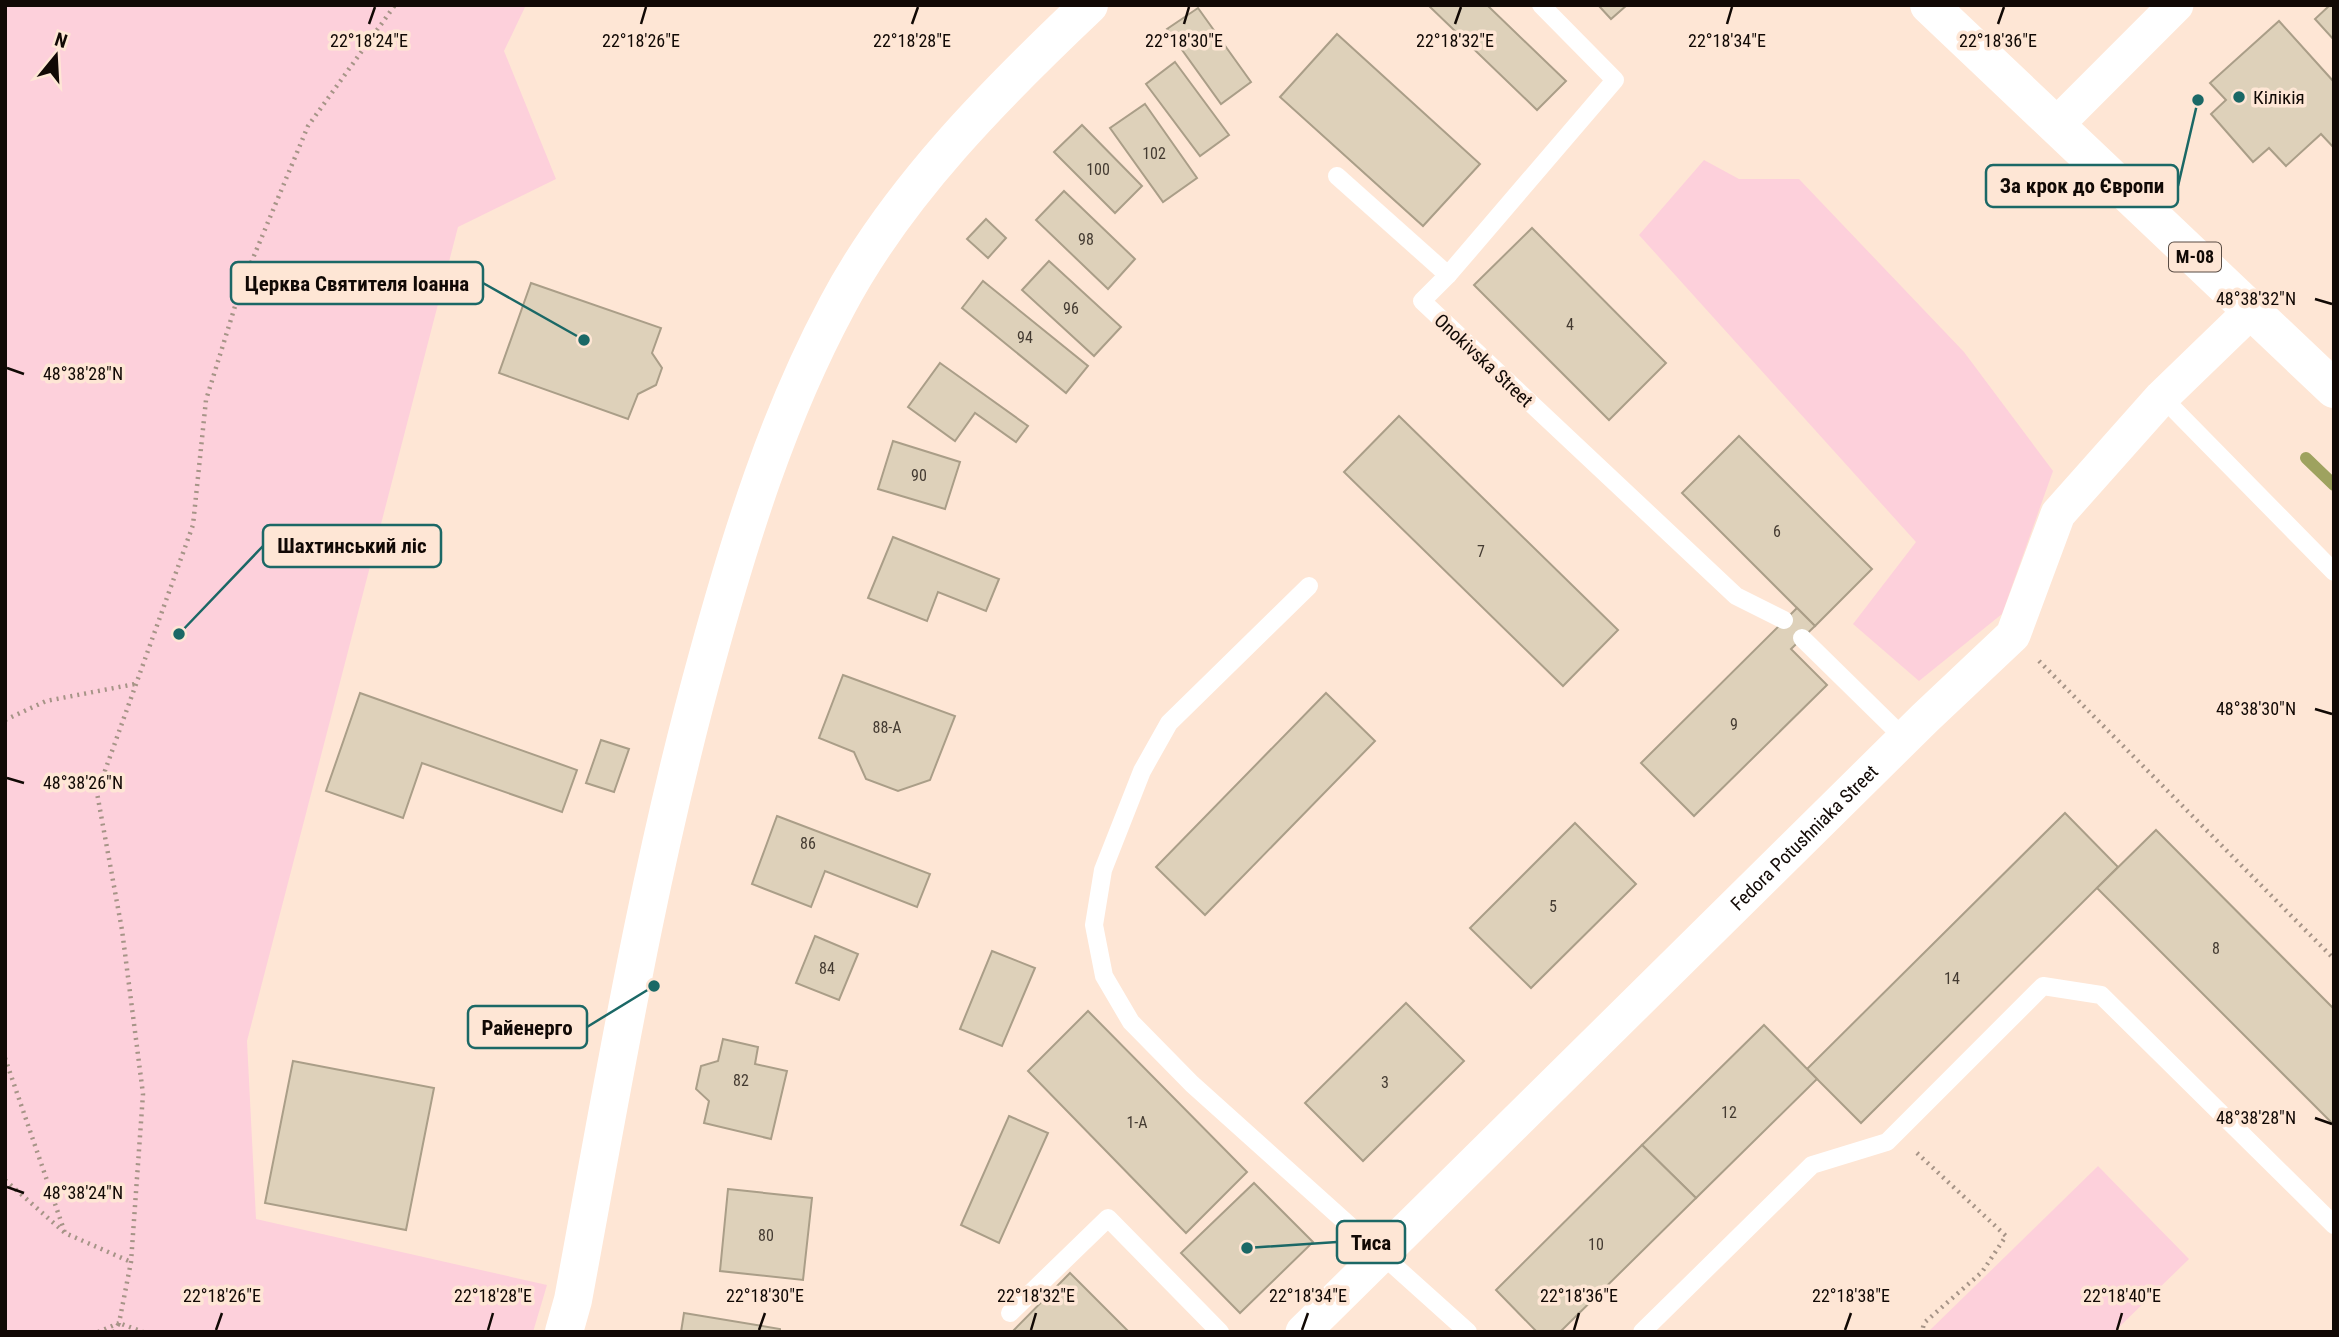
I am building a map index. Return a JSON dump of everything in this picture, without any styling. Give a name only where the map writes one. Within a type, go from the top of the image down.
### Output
[{"type":"main road","points":[[564,1332],[573,1300],[656,862],[686,737],[735,556],[772,452],[799,384],[838,304],[880,237],[931,171],[1015,76],[1089,5]]},
{"type":"main road","name":"М-08","points":[[1929,5],[2334,389]]},
{"type":"street","points":[[2055,126],[2176,5]]},
{"type":"street","name":"Fedora Potushniaka Street","points":[[1303,1332],[1905,738],[2013,635],[2058,514],[2162,397],[2252,310]]},
{"type":"lane","name":"Onokivska Street","points":[[1541,5],[1615,80],[1448,275],[1422,301],[1736,596],[1784,621]]},
{"type":"lane","points":[[1337,176],[1448,275]]},
{"type":"lane","points":[[2162,397],[2334,572]]},
{"type":"lane","points":[[1309,586],[1169,723],[1142,771],[1103,870],[1094,925],[1104,975],[1131,1022],[1192,1084],[1468,1332]]},
{"type":"lane","points":[[1802,638],[1905,738]]},
{"type":"lane","points":[[1642,1332],[1812,1165],[1887,1142],[2043,986],[2101,995],[2334,1225]]},
{"type":"lane","points":[[1010,1313],[1108,1218],[1220,1332]]},
{"type":"path","points":[[114,1332],[119,1323],[131,1262],[143,1094],[122,930],[97,793],[193,525],[206,400],[242,287],[308,126],[395,5]]},
{"type":"path","points":[[2013,635],[2334,959]]},
{"type":"path","points":[[5,720],[46,701],[136,684]]},
{"type":"path","points":[[5,1058],[65,1233]]},
{"type":"path","points":[[1896,1134],[2006,1236],[1982,1272],[1924,1323],[1922,1332]]},
{"type":"path","points":[[5,1180],[65,1233],[131,1262]]},
{"type":"path","points":[[98,1332],[119,1323],[143,1332]]},
{"type":"shaded area","points":[[5,5],[526,5],[504,51],[556,179],[458,227],[247,1041],[256,1219],[547,1285],[533,1332],[5,1332]]},
{"type":"shaded area","points":[[1704,160],[1739,179],[1799,179],[1964,352],[2053,471],[2002,614],[1919,681],[1853,624],[1916,542],[1639,235]]},
{"type":"shaded area","points":[[2098,1166],[2189,1259],[2114,1332],[1928,1332]]},
{"type":"building","points":[[1428,5],[1487,5],[1566,81],[1537,110]]},
{"type":"building","points":[[1598,5],[1627,5],[1611,19]]},
{"type":"building","points":[[2330,5],[2334,5],[2334,40],[2315,19]]},
{"type":"building","points":[[1198,8],[1251,82],[1221,104],[1167,29]]},
{"type":"building","points":[[2279,21],[2334,82],[2334,148],[2321,134],[2286,166],[2269,148],[2253,162],[2211,114],[2226,100],[2210,83]]},
{"type":"building","points":[[1337,34],[1480,164],[1423,226],[1280,97]]},
{"type":"building","points":[[1175,62],[1229,135],[1200,156],[1146,84]]},
{"type":"building","points":[[1145,104],[1197,178],[1163,202],[1110,128]]},
{"type":"building","points":[[1082,125],[1142,186],[1115,213],[1054,152]]},
{"type":"building","points":[[1064,191],[1135,259],[1108,289],[1036,220]]},
{"type":"building","points":[[986,219],[1006,238],[988,258],[967,239]]},
{"type":"building","points":[[1532,228],[1666,363],[1609,420],[1474,285]]},
{"type":"building","points":[[1049,261],[1121,327],[1094,356],[1022,290]]},
{"type":"building","points":[[983,281],[1088,366],[1066,393],[962,308]]},
{"type":"building","points":[[531,283],[661,328],[652,353],[662,368],[656,385],[638,394],[628,419],[499,373]]},
{"type":"building","points":[[940,363],[1028,426],[1016,442],[975,413],[955,441],[908,407]]},
{"type":"building","points":[[1399,416],[1618,630],[1563,686],[1344,472]]},
{"type":"building","points":[[1739,436],[1872,569],[1815,626],[1682,493]]},
{"type":"building","points":[[893,441],[960,462],[945,509],[878,489]]},
{"type":"building","points":[[893,537],[999,579],[986,611],[938,592],[927,621],[868,598]]},
{"type":"building","points":[[1797,608],[1815,626],[1791,649],[1827,685],[1694,816],[1641,763]]},
{"type":"building","points":[[843,675],[955,716],[930,780],[898,791],[866,779],[854,752],[819,738]]},
{"type":"building","points":[[360,693],[577,770],[562,812],[422,763],[403,818],[326,791]]},
{"type":"building","points":[[1326,693],[1375,741],[1205,915],[1156,867]]},
{"type":"building","points":[[601,740],[629,749],[614,792],[586,783]]},
{"type":"building","points":[[2065,813],[2118,867],[1861,1123],[1807,1069]]},
{"type":"building","points":[[777,816],[930,874],[917,907],[825,871],[811,907],[752,884]]},
{"type":"building","points":[[1575,823],[1636,884],[1531,988],[1470,928]]},
{"type":"building","points":[[2156,830],[2334,1009],[2334,1125],[2097,888]]},
{"type":"building","points":[[815,936],[858,954],[839,1000],[796,983]]},
{"type":"building","points":[[992,951],[1035,968],[1002,1046],[960,1029]]},
{"type":"building","points":[[1406,1003],[1464,1061],[1363,1161],[1305,1103]]},
{"type":"building","points":[[1088,1011],[1247,1172],[1186,1233],[1028,1071]]},
{"type":"building","points":[[1764,1025],[1817,1079],[1696,1198],[1642,1145]]},
{"type":"building","points":[[723,1039],[758,1047],[755,1064],[787,1071],[771,1139],[704,1123],[709,1101],[696,1089],[701,1066],[718,1061]]},
{"type":"building","points":[[293,1061],[434,1088],[406,1230],[265,1203]]},
{"type":"building","points":[[1009,1116],[1048,1133],[999,1243],[961,1225]]},
{"type":"building","points":[[1642,1145],[1696,1198],[1560,1332],[1537,1332],[1496,1290]]},
{"type":"building","points":[[1254,1183],[1313,1242],[1240,1313],[1181,1253]]},
{"type":"building","points":[[728,1189],[812,1198],[803,1280],[720,1271]]},
{"type":"building","points":[[1070,1273],[1129,1332],[1012,1332]]},
{"type":"building","points":[[684,1313],[780,1329],[780,1332],[681,1332]]},
{"type":"waterway","points":[[2306,458],[2334,485]]},
{"type":"place","name":"Кілікія","points":[[2239,97]]},
{"type":"place","name":"За крок до Європи","points":[[2198,100]]},
{"type":"place","name":"Церква Святителя Іоанна","points":[[584,340]]},
{"type":"place","name":"Шахтинський ліс","points":[[179,634]]},
{"type":"place","name":"Райенерго","points":[[654,986]]},
{"type":"place","name":"Тиса","points":[[1247,1248]]}]
